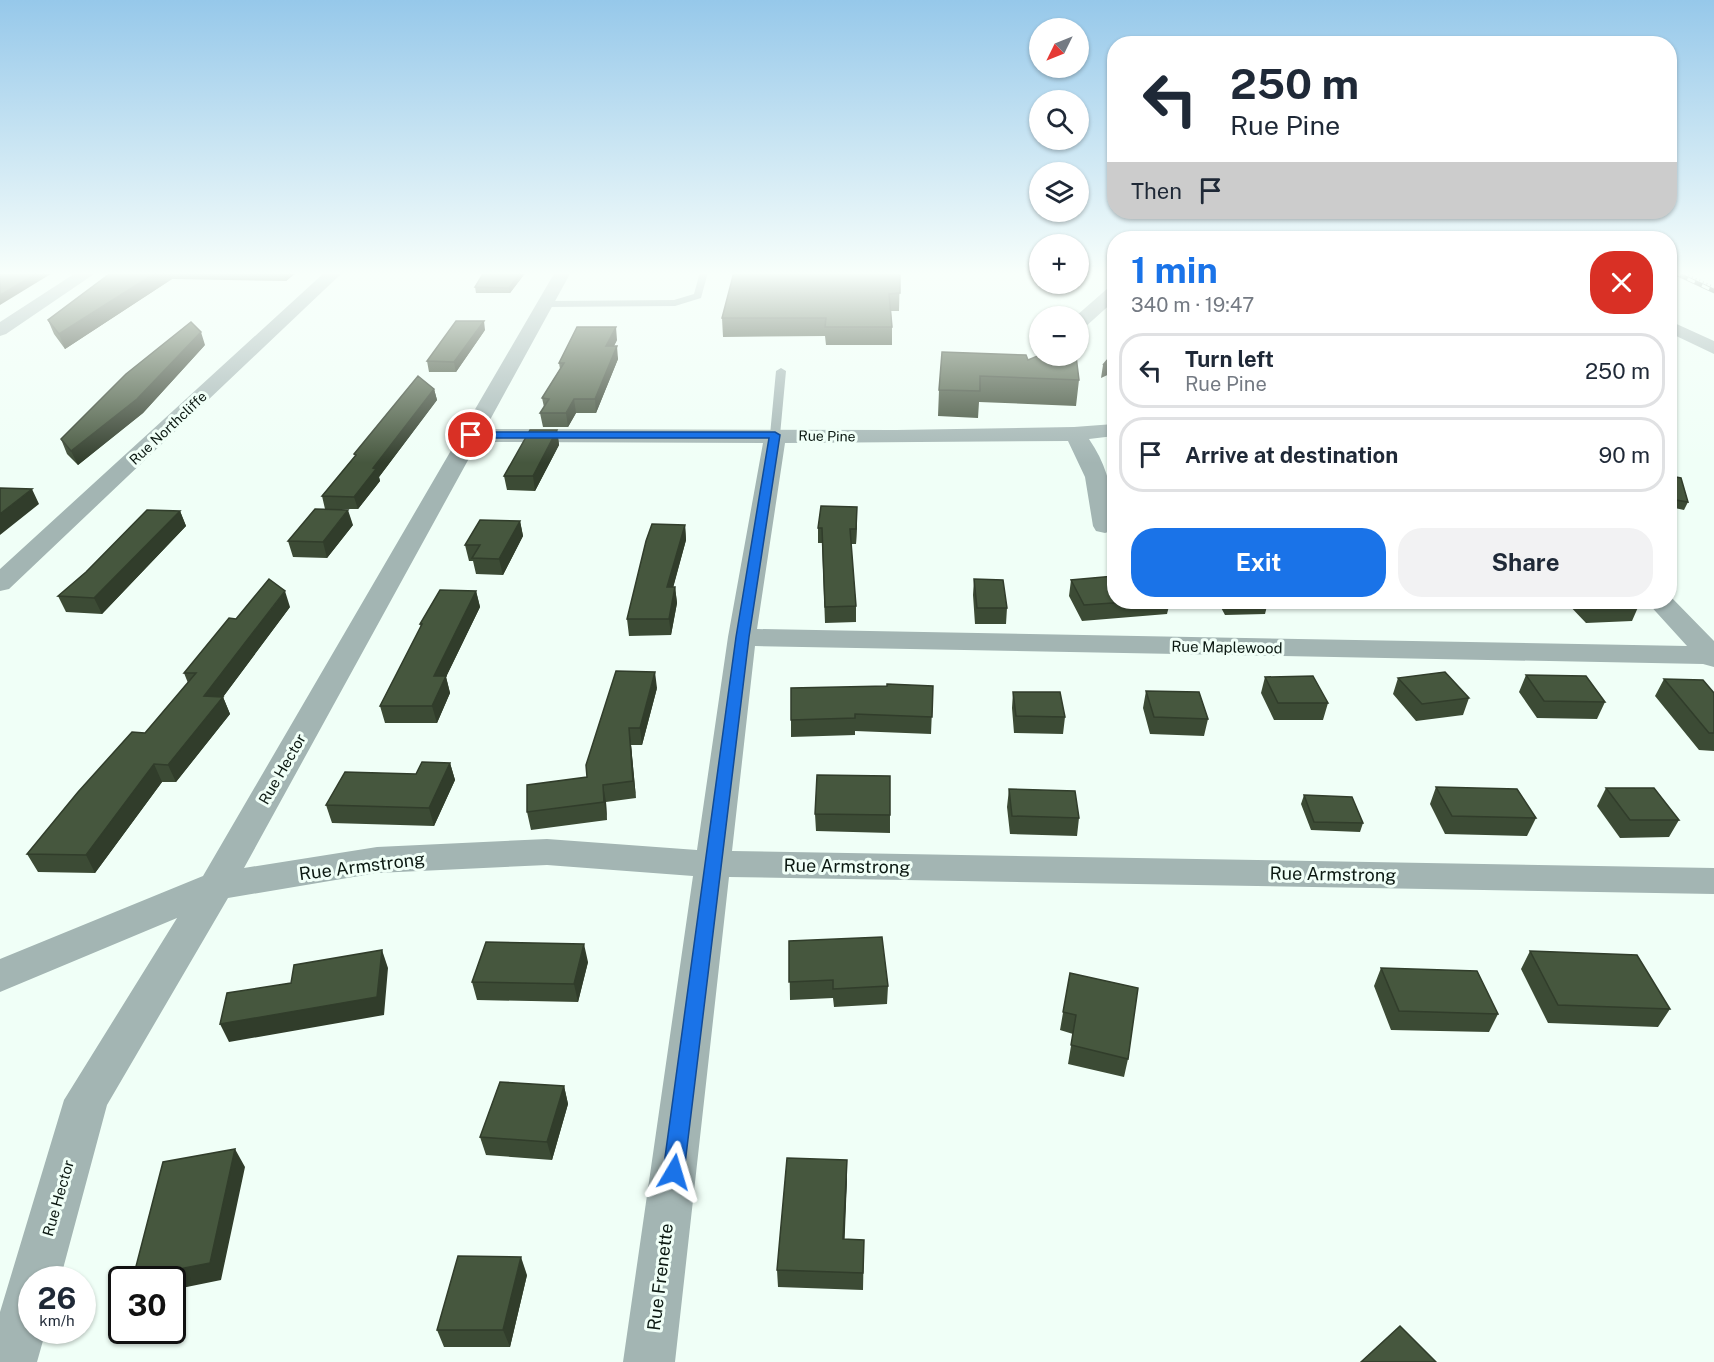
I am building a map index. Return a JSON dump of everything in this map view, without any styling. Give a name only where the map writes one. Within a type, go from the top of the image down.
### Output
[{"type":"street","name":"Rue Northcliffe","points":[[0,583],[267,336]]},
{"type":"street","name":"Rue Hector","points":[[38,1266],[86,1100],[216,886],[528,336]]},
{"type":"street","points":[[1689,336],[1714,348]]},
{"type":"street","name":"Rue Pine","points":[[471,435],[896,437],[1074,434],[1107,431]]},
{"type":"street","points":[[1074,434],[1089,454],[1097,476],[1105,526]]},
{"type":"street","name":"Rue Frenette","points":[[649,1362],[742,637],[775,435]]},
{"type":"street","points":[[1668,609],[1713,657]]},
{"type":"street","name":"Rue Maplewood","points":[[742,637],[1713,657]]},
{"type":"street","name":"Rue Armstrong","points":[[0,976],[216,886],[377,860],[547,852],[713,864],[1714,881]]},
{"type":"street","points":[[11,1362],[18,1338]]},
{"type":"lane","name":"Rue Frenette","points":[[775,435],[781,371]]},
{"type":"building","points":[[174,336],[198,336],[137,399],[71,451],[61,439],[126,374]]},
{"type":"building","points":[[445,336],[473,336],[454,362],[427,361]]},
{"type":"building","points":[[573,336],[611,336],[606,346],[617,346],[595,399],[574,399],[566,413],[540,413],[549,399],[542,398],[564,363],[559,363]]},
{"type":"building","points":[[942,352],[1026,355],[1029,366],[1077,366],[1079,380],[980,376],[980,391],[939,390]]},
{"type":"building","points":[[418,376],[434,389],[373,468],[376,469],[354,497],[322,496],[356,455],[354,454]]},
{"type":"building","points":[[530,430],[557,430],[533,476],[504,476]]},
{"type":"building","points":[[1677,477],[1681,478],[1688,502],[1677,500]]},
{"type":"building","points":[[0,488],[32,489],[0,514]]},
{"type":"building","points":[[821,506],[857,507],[856,529],[850,529],[856,606],[825,607],[822,528],[818,528]]},
{"type":"building","points":[[315,509],[348,510],[323,542],[288,541]]},
{"type":"building","points":[[147,510],[180,511],[94,598],[58,596],[86,572]]},
{"type":"building","points":[[480,520],[520,521],[499,559],[472,558],[480,545],[465,545]]},
{"type":"building","points":[[652,524],[685,525],[667,587],[675,587],[669,619],[627,619],[646,541]]},
{"type":"building","points":[[1107,577],[1107,603],[1084,605],[1071,580]]},
{"type":"building","points":[[269,579],[285,591],[204,696],[223,697],[168,765],[154,764],[86,855],[27,854],[132,732],[145,733],[196,673],[184,673],[229,618],[236,619]]},
{"type":"building","points":[[974,579],[1003,580],[1007,608],[977,608]]},
{"type":"building","points":[[440,590],[476,591],[434,676],[446,676],[432,706],[380,706],[422,624],[420,624]]},
{"type":"building","points":[[616,671],[655,672],[640,728],[629,728],[633,781],[603,785],[604,802],[527,812],[527,785],[587,777],[586,765]]},
{"type":"building","points":[[1445,672],[1469,698],[1422,704],[1398,678]]},
{"type":"building","points":[[1526,675],[1586,676],[1605,702],[1544,701]]},
{"type":"building","points":[[1313,676],[1328,703],[1278,703],[1265,677]]},
{"type":"building","points":[[1664,679],[1703,680],[1714,693],[1714,733],[1709,733]]},
{"type":"building","points":[[887,684],[933,686],[932,717],[855,714],[855,718],[791,720],[791,688],[887,686]]},
{"type":"building","points":[[1146,691],[1199,692],[1208,719],[1154,717]]},
{"type":"building","points":[[1013,692],[1060,692],[1065,717],[1016,716]]},
{"type":"building","points":[[422,762],[450,763],[429,808],[326,805],[345,772],[416,774]]},
{"type":"building","points":[[817,775],[890,776],[890,815],[815,814]]},
{"type":"building","points":[[1436,787],[1517,789],[1536,818],[1452,816]]},
{"type":"building","points":[[1606,788],[1654,788],[1679,820],[1630,820]]},
{"type":"building","points":[[1009,789],[1075,791],[1079,818],[1012,816]]},
{"type":"building","points":[[1304,795],[1352,797],[1363,823],[1314,822]]},
{"type":"building","points":[[882,937],[888,986],[833,989],[833,980],[789,982],[789,941]]},
{"type":"building","points":[[486,942],[584,944],[574,984],[472,982]]},
{"type":"building","points":[[382,950],[377,997],[220,1024],[227,993],[291,983],[294,965]]},
{"type":"building","points":[[1530,951],[1637,955],[1670,1009],[1558,1005]]},
{"type":"building","points":[[1381,968],[1477,971],[1498,1014],[1399,1011]]},
{"type":"building","points":[[1070,973],[1138,988],[1128,1059],[1071,1045],[1076,1015],[1063,1012]]},
{"type":"building","points":[[500,1082],[564,1086],[547,1142],[480,1137]]},
{"type":"building","points":[[235,1149],[210,1263],[186,1268],[136,1266],[163,1162]]},
{"type":"building","points":[[787,1158],[847,1160],[843,1239],[864,1240],[863,1273],[777,1270]]},
{"type":"building","points":[[458,1256],[521,1257],[503,1330],[437,1330]]},
{"type":"building","points":[[1400,1326],[1436,1362],[1361,1362]]},
{"type":"route","points":[[471,435],[775,435],[742,637],[674,1172]]}]
